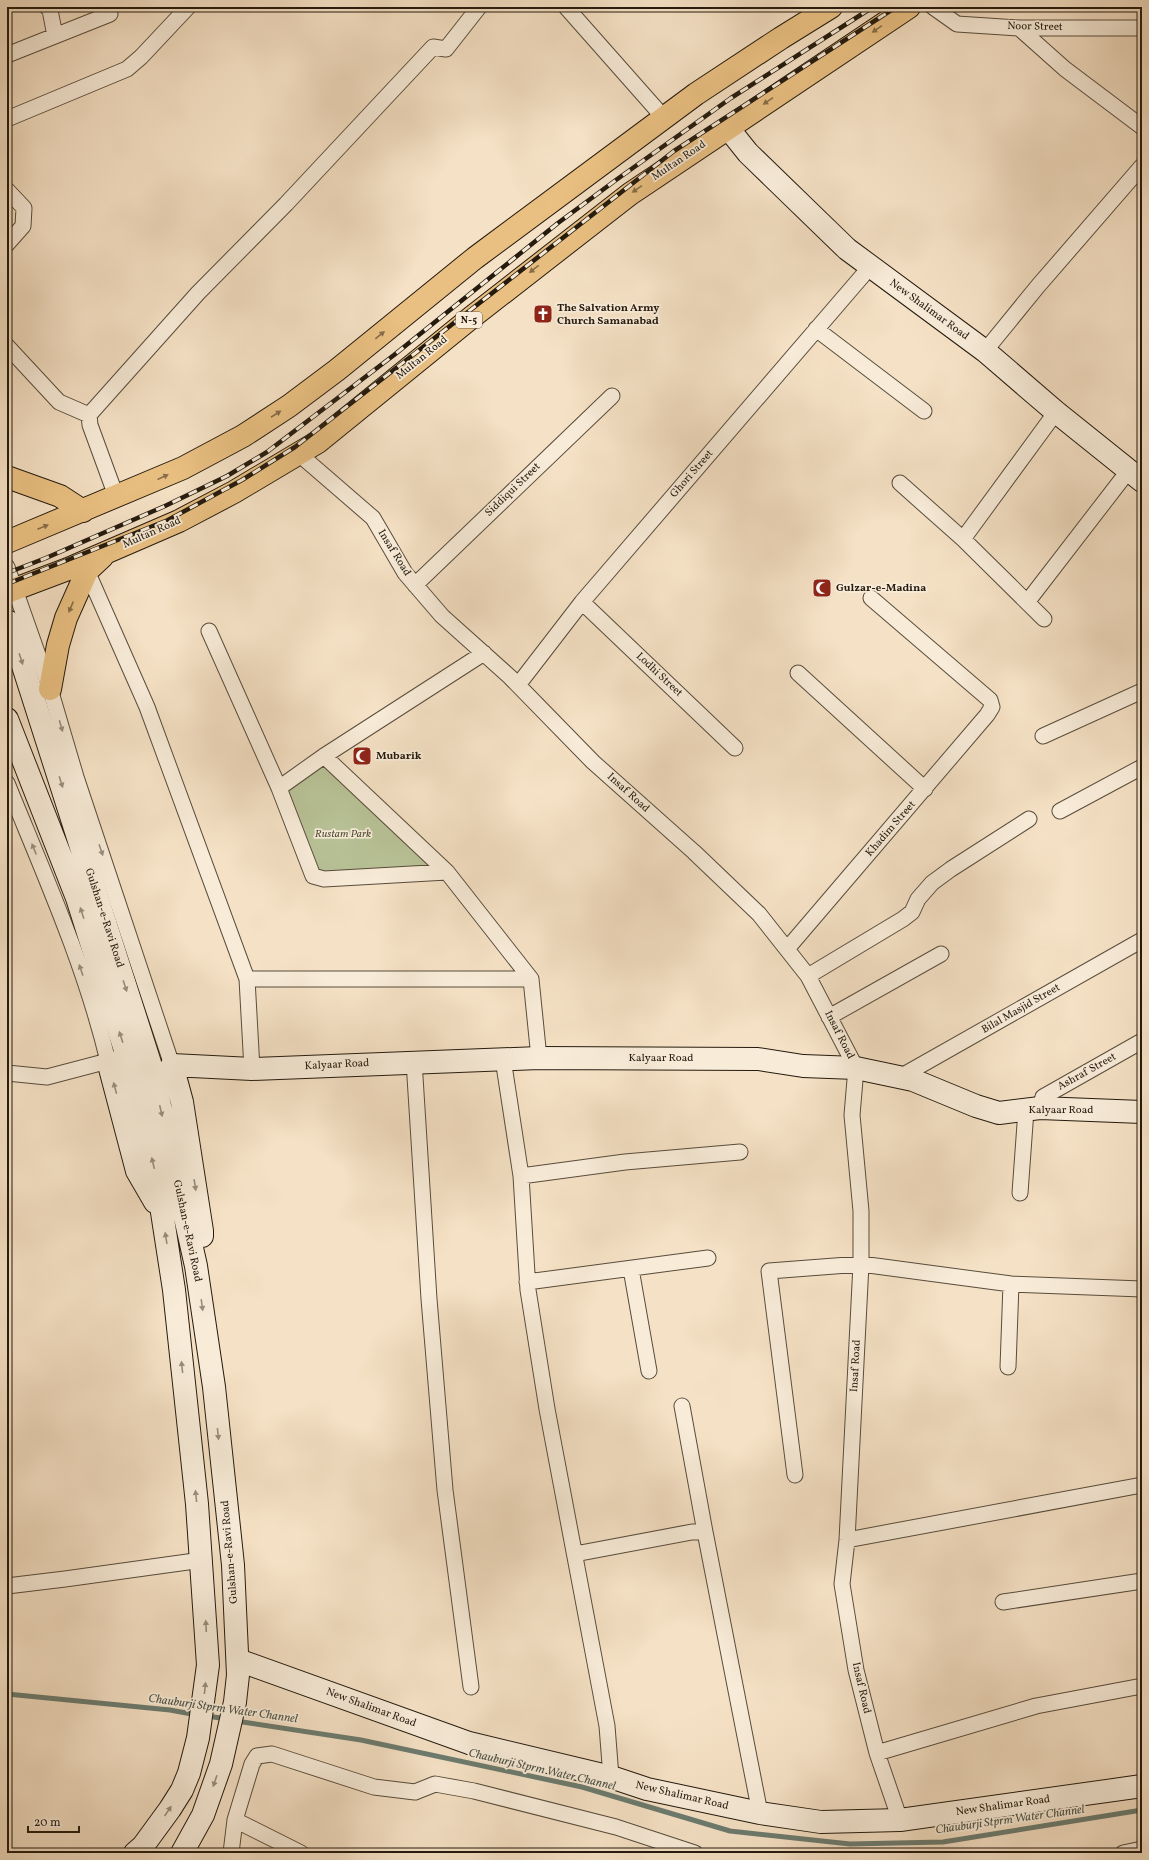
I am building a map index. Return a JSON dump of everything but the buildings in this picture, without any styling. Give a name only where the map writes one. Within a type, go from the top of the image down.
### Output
[{"type":"main road","points":[[7,542],[176,471],[211,454],[289,406],[337,370],[475,258],[696,94],[831,7]]},
{"type":"main road","name":"Multan Road","points":[[11,590],[107,552],[179,521],[234,492],[318,442],[472,317],[630,194],[909,7]]},
{"type":"main road","name":"New Shalimar Road","points":[[728,128],[748,153],[836,238],[870,267],[986,351],[1056,412],[1135,476]]},
{"type":"main road","points":[[7,477],[60,496],[83,511]]},
{"type":"main road","points":[[50,688],[58,645],[66,618],[87,571],[107,552]]},
{"type":"main road","name":"Gulshan-e-Ravi Road","points":[[9,622],[150,1066],[196,1266],[214,1386],[227,1520],[234,1565],[238,1668],[226,1744],[221,1764],[203,1815],[182,1853]]},
{"type":"main road","name":"Gulshan-e-Ravi Road","points":[[7,719],[77,898],[125,1047],[157,1180],[174,1290],[202,1560],[208,1665],[198,1738],[191,1766],[182,1790],[156,1829],[136,1853]]},
{"type":"main road","name":"Kalyaar Road","points":[[172,1065],[252,1068],[414,1061],[539,1058],[758,1059],[803,1066],[856,1068],[900,1077],[913,1080],[976,1106],[999,1113],[1033,1109],[1142,1112]]},
{"type":"main road","points":[[108,1061],[137,1171],[162,1215]]},
{"type":"main road","points":[[172,1065],[182,1102],[202,1231],[196,1266]]},
{"type":"main road","points":[[198,1522],[227,1520]]},
{"type":"main road","name":"New Shalimar Road","points":[[238,1668],[469,1743],[611,1777],[647,1789],[760,1813],[821,1822],[900,1820],[1142,1786]]},
{"type":"street","points":[[47,7],[50,10],[55,36]]},
{"type":"street","points":[[7,119],[127,69],[141,57],[188,7]]},
{"type":"street","points":[[116,496],[90,424],[89,415],[198,293],[286,204],[433,47],[446,50],[479,7]]},
{"type":"street","points":[[566,7],[664,119]]},
{"type":"street","name":"Noor Street","points":[[933,7],[957,24],[1019,28],[1142,28]]},
{"type":"street","points":[[7,55],[110,14]]},
{"type":"street","points":[[1019,28],[1065,69],[1142,127]]},
{"type":"street","points":[[986,351],[1038,286],[1142,166]]},
{"type":"street","points":[[7,190],[24,208],[23,226],[7,244]]},
{"type":"street","name":"Ghori Street","points":[[518,684],[582,602],[870,267]]},
{"type":"street","points":[[816,329],[924,411]]},
{"type":"street","points":[[7,346],[59,402],[89,415]]},
{"type":"street","name":"Siddiqui Street","points":[[415,585],[612,396]]},
{"type":"street","points":[[964,539],[1056,412]]},
{"type":"street","name":"Insaf Road","points":[[299,454],[372,518],[405,573],[442,616],[518,684],[593,762],[694,852],[758,914],[788,949],[808,976],[856,1068],[852,1115],[861,1211],[861,1264],[847,1540],[842,1584],[856,1670],[877,1753],[900,1820]]},
{"type":"street","points":[[1028,601],[1135,476]]},
{"type":"street","points":[[900,483],[964,539],[1028,601],[1044,619]]},
{"type":"street","points":[[7,567],[11,590],[50,688],[76,777],[172,1065]]},
{"type":"street","points":[[87,571],[147,707],[247,979],[252,1068]]},
{"type":"street","name":"Khadim Street","points":[[788,949],[925,789],[992,707],[990,700],[871,598]]},
{"type":"street","name":"Lodhi Street","points":[[582,602],[735,748]]},
{"type":"street","points":[[209,631],[279,788],[313,876],[324,879],[447,872]]},
{"type":"street","points":[[279,788],[324,756],[484,654]]},
{"type":"street","points":[[798,674],[925,789]]},
{"type":"street","points":[[1043,736],[1142,692]]},
{"type":"street","points":[[324,756],[447,872],[531,979],[539,1058]]},
{"type":"street","points":[[1060,811],[1142,767]]},
{"type":"street","points":[[7,783],[63,919],[94,1007],[108,1061],[47,1077],[7,1073]]},
{"type":"street","points":[[808,976],[903,919],[912,912],[918,899],[932,883],[951,869],[1029,819]]},
{"type":"street","name":"Bilal Masjid Street","points":[[900,1077],[1142,940]]},
{"type":"street","points":[[829,1016],[941,954]]},
{"type":"street","points":[[247,979],[531,979]]},
{"type":"street","name":"Ashraf Street","points":[[1033,1109],[1043,1097],[1142,1041]]},
{"type":"street","points":[[503,1059],[521,1176],[527,1282],[547,1409],[607,1726],[611,1777]]},
{"type":"street","points":[[414,1061],[429,1299],[446,1490],[471,1687]]},
{"type":"street","points":[[1020,1193],[1033,1109]]},
{"type":"street","points":[[521,1176],[625,1162],[740,1152]]},
{"type":"street","points":[[527,1282],[708,1258]]},
{"type":"street","points":[[795,1475],[768,1271],[861,1264],[1012,1284],[1142,1289]]},
{"type":"street","points":[[631,1269],[650,1371]]},
{"type":"street","points":[[1008,1368],[1012,1284]]},
{"type":"street","points":[[682,1406],[760,1813]]},
{"type":"street","points":[[847,1540],[1142,1486]]},
{"type":"street","points":[[575,1554],[692,1532],[705,1532]]},
{"type":"street","points":[[7,1586],[65,1580],[202,1560]]},
{"type":"street","points":[[1003,1602],[1142,1581]]},
{"type":"street","points":[[877,1753],[1036,1706],[1142,1686]]},
{"type":"street","points":[[231,1853],[235,1820],[252,1764],[257,1756],[272,1754],[374,1787],[415,1792],[435,1784],[474,1791],[616,1827],[695,1853]]},
{"type":"street","points":[[235,1820],[301,1853]]},
{"type":"street","points":[[1123,1853],[1142,1849]]},
{"type":"green space","name":"Rustam Park","points":[[327,759],[447,872],[313,876],[279,788]]},
{"type":"waterway","name":"Chauburji Stprm Water Channel","points":[[7,1694],[170,1710],[197,1715]]},
{"type":"waterway","name":"Chauburji Stprm Water Channel","points":[[207,1716],[227,1719]]},
{"type":"waterway","name":"Chauburji Stprm Water Channel","points":[[236,1721],[361,1740],[582,1787],[730,1831],[850,1844],[943,1842],[1142,1810]]},
{"type":"railway","points":[[7,573],[46,558],[165,506],[227,476],[267,452],[394,355],[558,223],[616,180],[731,98],[873,7]]},
{"type":"railway","points":[[7,584],[168,520],[242,480],[295,447],[674,151],[896,7]]},
{"type":"place","name":"The Salvation Army Church Samanabad","points":[[543,314]]},
{"type":"place","name":"Gulzar-e-Madina","points":[[822,588]]},
{"type":"place","name":"Mubarik","points":[[362,756]]}]
